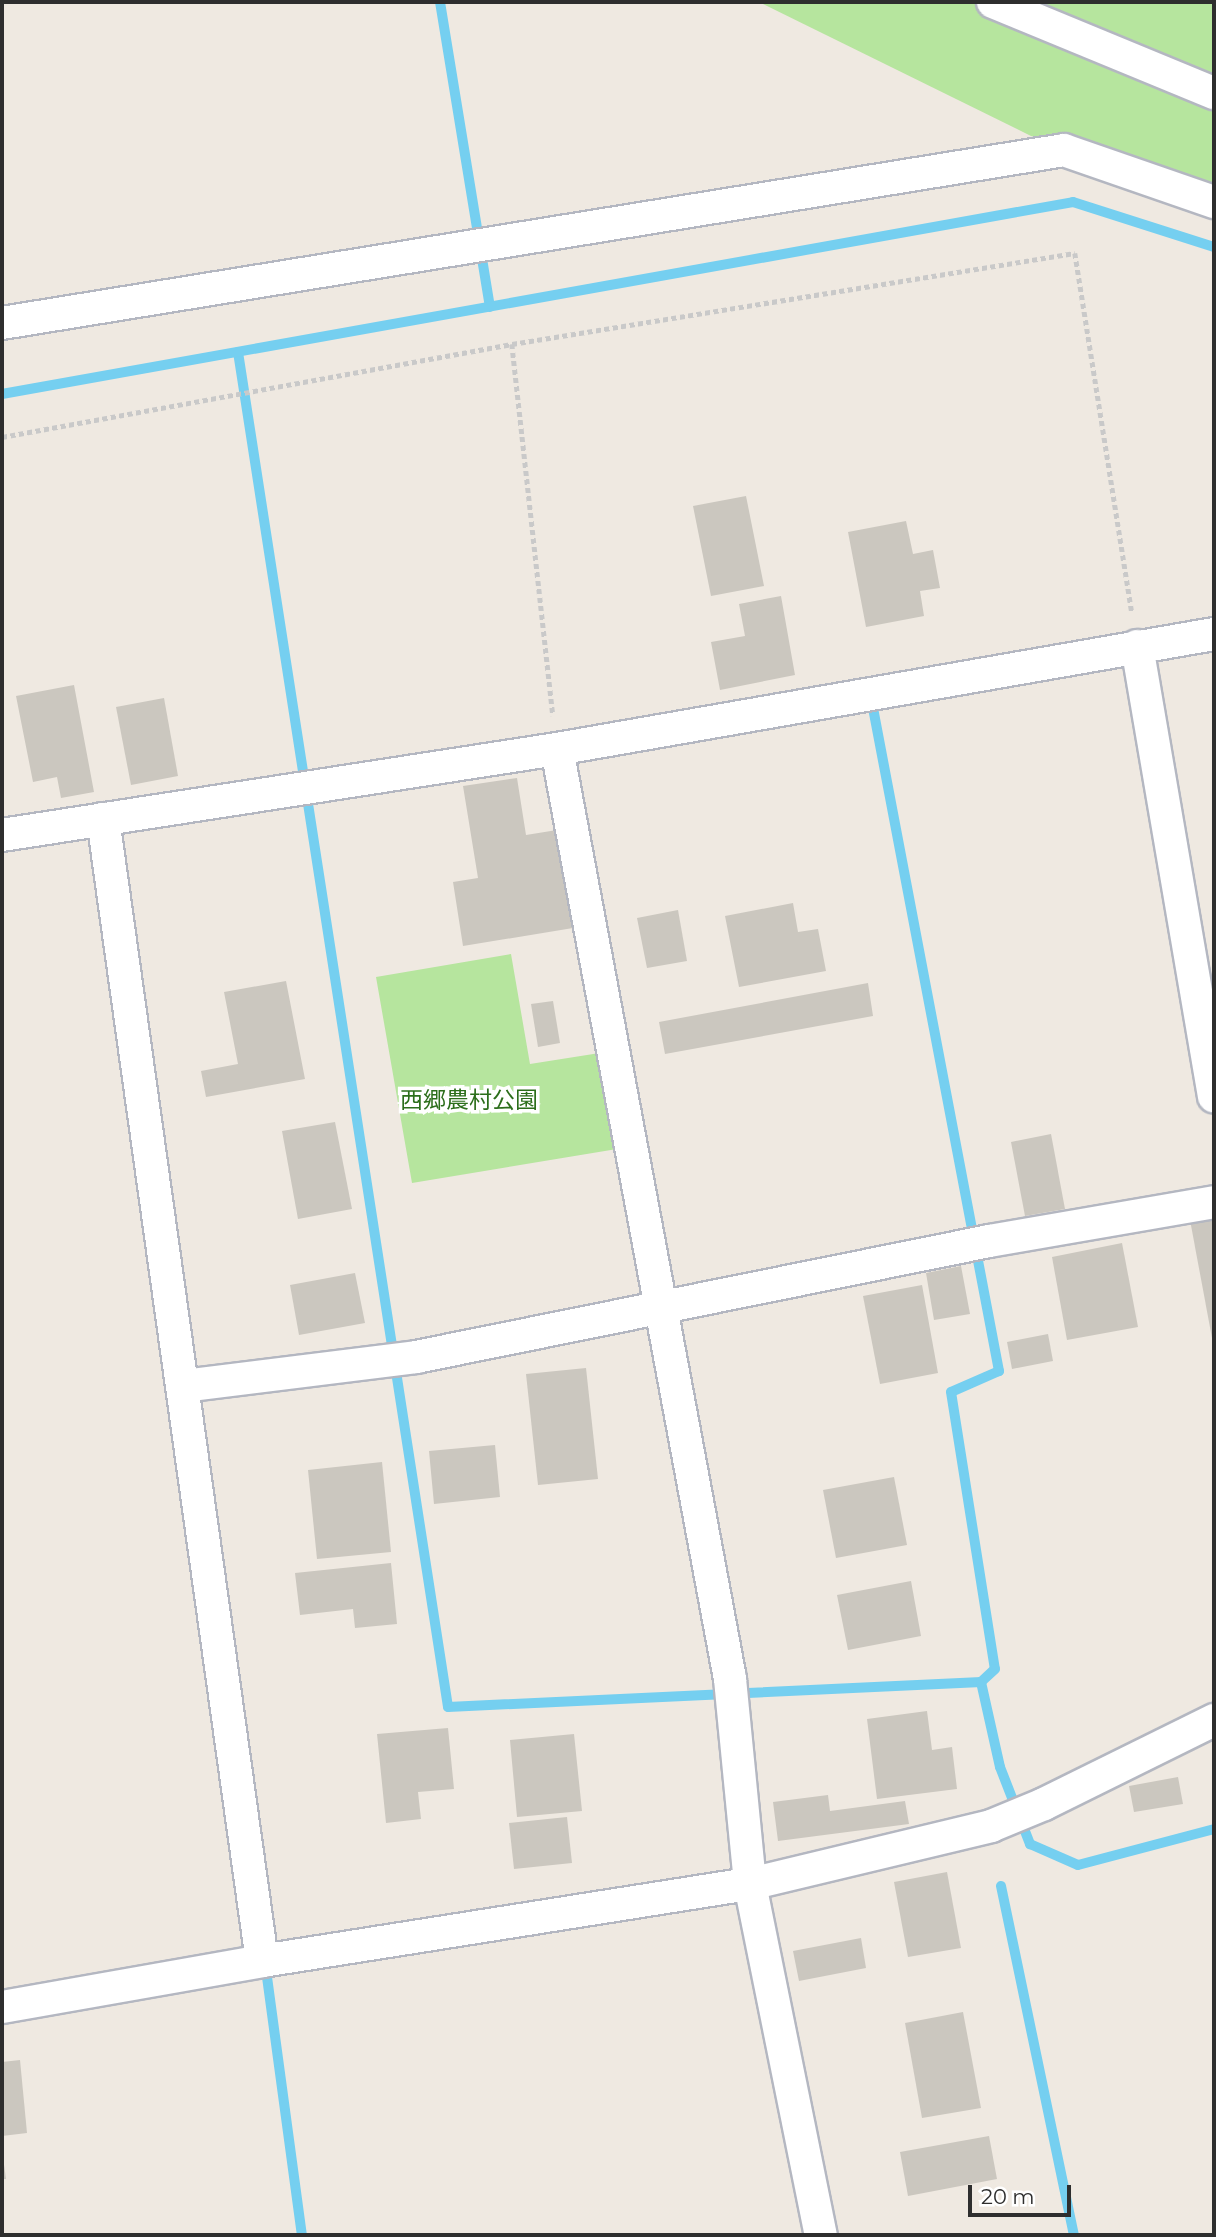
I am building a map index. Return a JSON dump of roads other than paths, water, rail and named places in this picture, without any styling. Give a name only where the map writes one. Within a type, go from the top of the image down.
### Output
[{"type":"street","points":[[993,2],[1214,93]]},
{"type":"street","points":[[2,323],[1064,150],[1214,202]]},
{"type":"street","points":[[2,835],[557,749],[1214,634]]},
{"type":"street","points":[[1137,646],[1214,1096]]},
{"type":"street","points":[[557,749],[664,1308],[730,1679],[737,1722],[750,1884],[821,2235]]},
{"type":"street","points":[[103,819],[262,1961]]},
{"type":"street","points":[[184,1386],[416,1357],[975,1244],[1214,1202]]},
{"type":"street","points":[[2,2007],[262,1961],[750,1884],[993,1825],[1044,1804],[1214,1720]]},
{"type":"waterway","points":[[440,2],[490,307]]},
{"type":"waterway","points":[[2,394],[1073,202],[1214,247]]},
{"type":"waterway","points":[[238,352],[448,1707],[981,1682],[1000,1767],[1030,1844],[1078,1865],[1214,1829]]},
{"type":"waterway","points":[[873,708],[999,1371],[951,1392],[995,1669],[981,1682]]},
{"type":"waterway","points":[[1001,1886],[1074,2235]]},
{"type":"waterway","points":[[267,1977],[302,2235]]},
{"type":"park label","name":"西郷農村公園","points":[[469,1100]]}]
